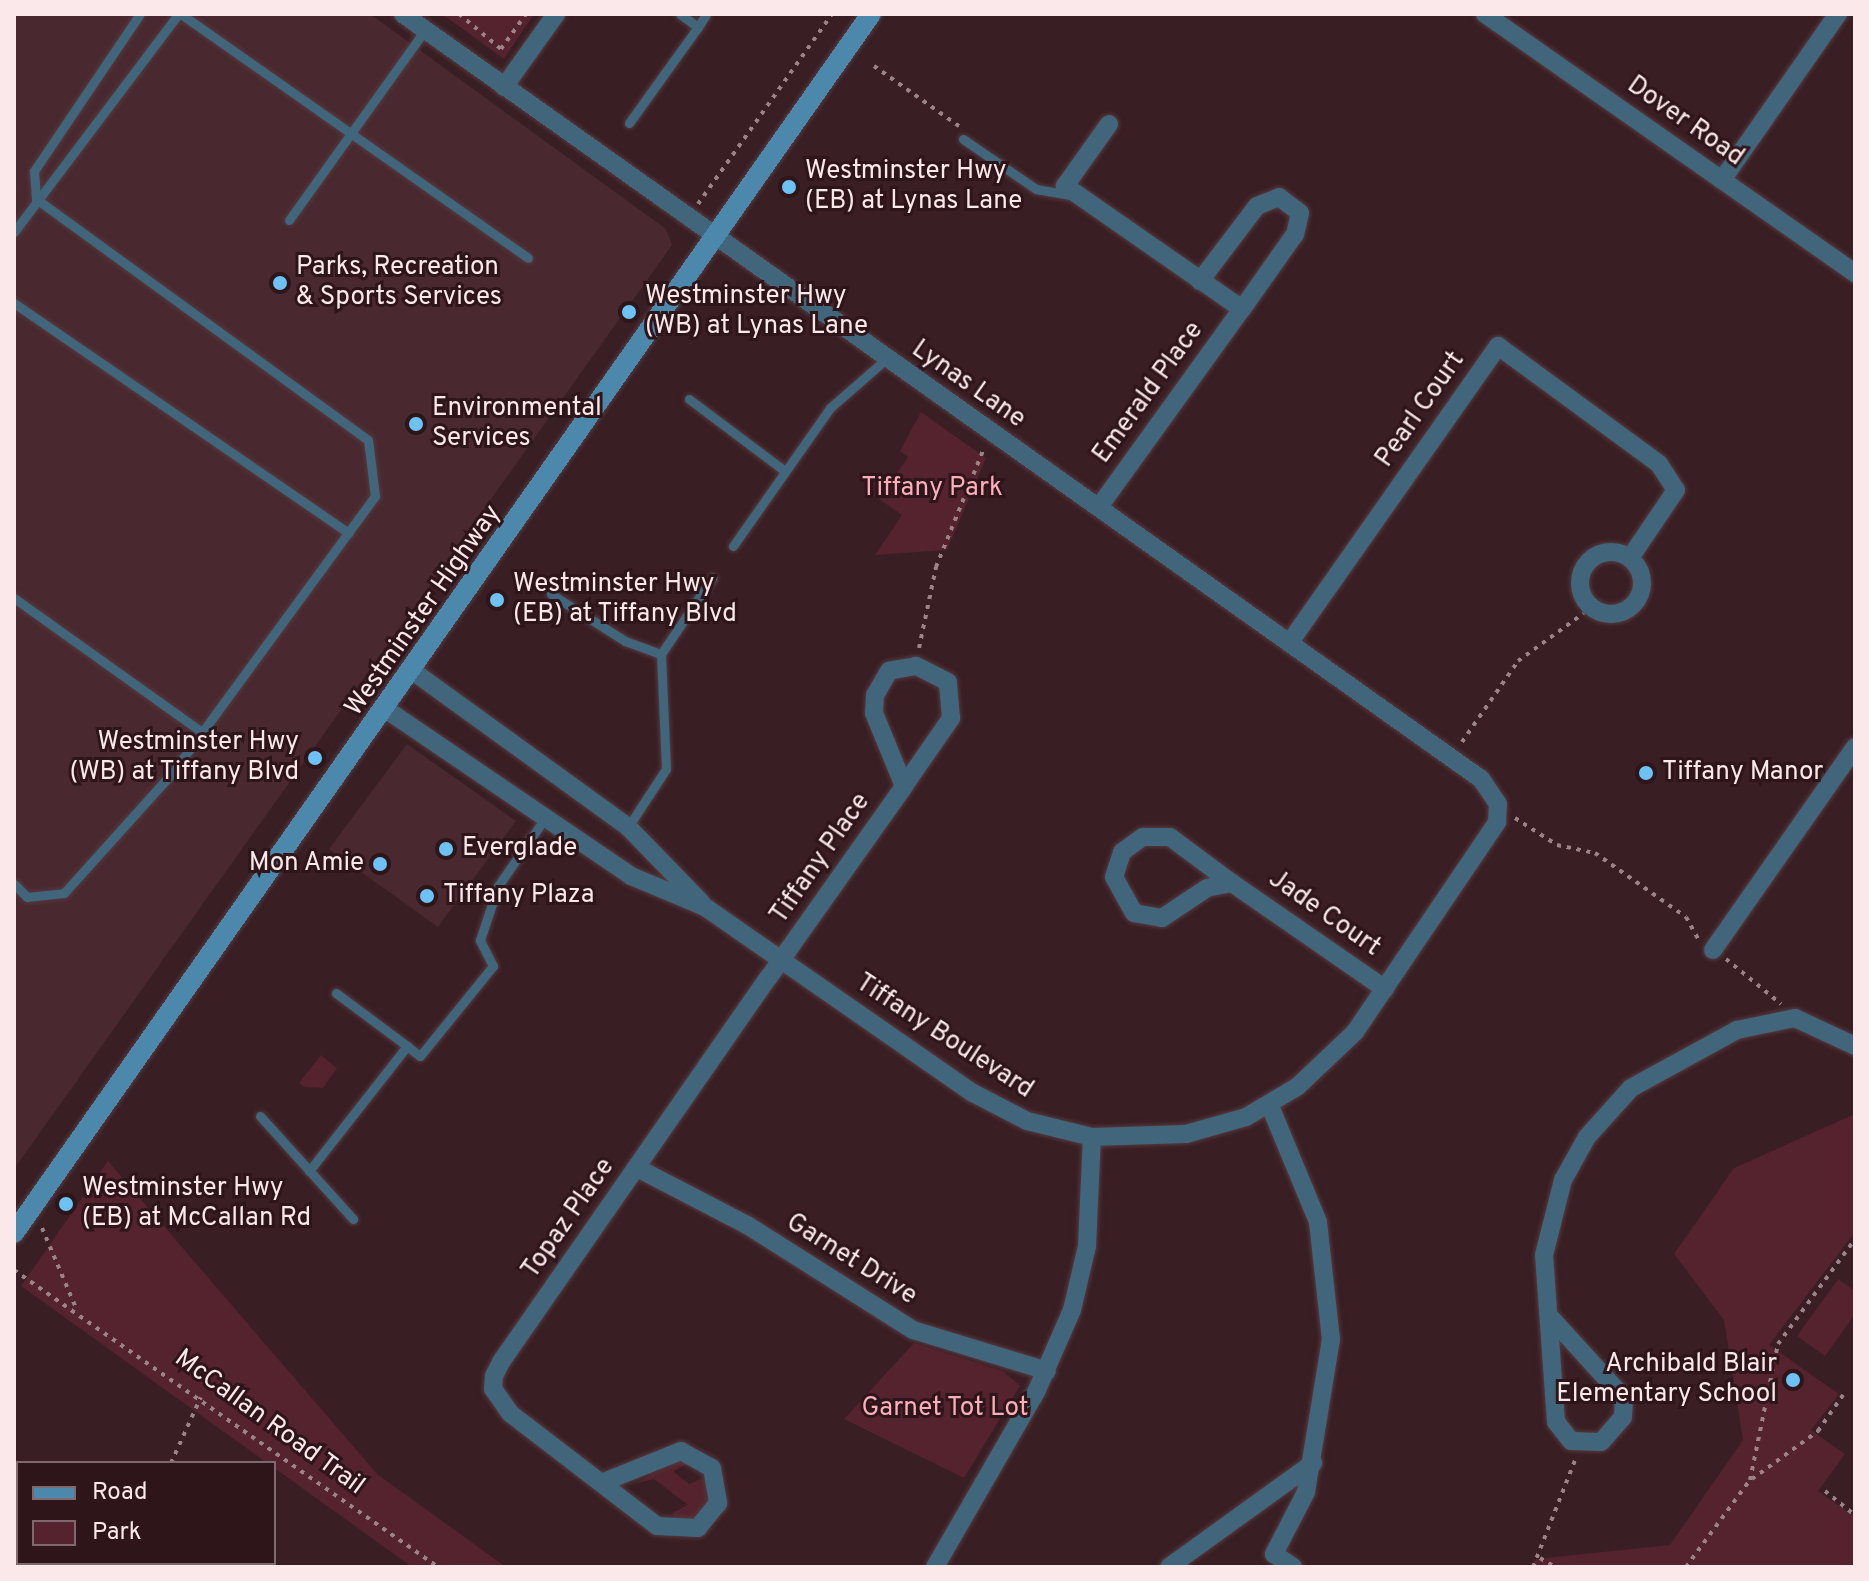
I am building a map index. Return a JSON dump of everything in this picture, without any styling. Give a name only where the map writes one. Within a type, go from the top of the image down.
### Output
[{"type":"main road","name":"Westminster Highway","points":[[14,1233],[414,672],[713,237],[871,14]]},
{"type":"street","name":"Lynas Lane","points":[[403,14],[713,237],[1481,779],[1498,804]]},
{"type":"street","points":[[504,87],[556,14]]},
{"type":"street","name":"Dover Road","points":[[1485,14],[1855,273]]},
{"type":"street","points":[[1722,180],[1838,14]]},
{"type":"street","points":[[1078,197],[1065,186],[1109,124]]},
{"type":"street","name":"Emerald Place","points":[[1078,197],[1242,309]]},
{"type":"street","name":"Emerald Place","points":[[1099,507],[1295,234],[1300,213],[1279,197],[1257,206],[1200,281]]},
{"type":"street","name":"Pearl Court","points":[[1290,642],[1498,346],[1659,464],[1676,490],[1630,558]]},
{"type":"street","points":[[1602,554],[1630,558],[1641,574],[1636,603],[1619,613],[1592,607],[1580,583],[1586,565],[1602,554]]},
{"type":"street","name":"Tiffany Place","points":[[780,961],[904,786],[951,718],[954,699],[948,682],[916,666],[889,671],[875,695],[874,713],[904,786]]},
{"type":"street","name":"Tiffany Boulevard","points":[[414,672],[628,827],[705,907],[780,961],[996,1106],[1092,1137],[1165,1138],[1270,1106],[1332,1056],[1385,989],[1492,836],[1498,804]]},
{"type":"street","name":"Tiffany Boulevard","points":[[387,710],[543,821],[631,876],[705,907]]},
{"type":"street","points":[[1713,950],[1855,747]]},
{"type":"street","name":"Jade Court","points":[[1232,883],[1207,888],[1175,913],[1148,918],[1123,904],[1114,877],[1131,843],[1156,835],[1181,843],[1232,883],[1385,989]]},
{"type":"street","name":"Topaz Place","points":[[606,1481],[681,1451],[712,1468],[718,1503],[698,1528],[666,1531],[606,1481],[501,1405],[494,1376],[780,961]]},
{"type":"street","points":[[1552,1319],[1624,1398],[1623,1417],[1610,1436],[1581,1445],[1556,1422],[1552,1319],[1544,1255],[1548,1223],[1563,1180],[1601,1119],[1674,1061],[1737,1030],[1795,1018],[1855,1046]]},
{"type":"street","points":[[1270,1106],[1304,1176],[1327,1271],[1331,1339],[1313,1463],[1269,1560],[1293,1567]]},
{"type":"street","points":[[935,1567],[1047,1371],[1087,1246],[1092,1137]]},
{"type":"street","name":"Garnet Drive","points":[[637,1168],[747,1225],[913,1330],[1047,1371]]},
{"type":"street","points":[[1169,1567],[1313,1463]]},
{"type":"lane","points":[[14,884],[27,897],[64,893],[203,733],[375,496],[368,440],[36,199],[34,171],[140,14]]},
{"type":"lane","points":[[14,232],[36,199],[60,180],[180,14],[528,258]]},
{"type":"lane","points":[[680,14],[698,27]]},
{"type":"lane","points":[[629,123],[706,14]]},
{"type":"lane","points":[[289,220],[425,30]]},
{"type":"lane","points":[[963,139],[1036,189],[1078,197]]},
{"type":"lane","points":[[14,303],[349,533]]},
{"type":"lane","points":[[733,546],[830,408],[886,359]]},
{"type":"lane","points":[[689,399],[785,471]]},
{"type":"lane","points":[[628,827],[666,769],[661,654],[712,578]]},
{"type":"lane","points":[[551,594],[625,641],[661,654]]},
{"type":"lane","points":[[14,598],[203,733]]},
{"type":"lane","points":[[336,993],[420,1056],[493,966],[480,940],[498,886],[543,821]]},
{"type":"lane","points":[[309,1171],[407,1046]]},
{"type":"lane","points":[[260,1116],[353,1219]]},
{"type":"path","points":[[459,14],[501,49],[526,14]]},
{"type":"path","points":[[688,219],[832,14]]},
{"type":"path","points":[[916,666],[936,567],[993,434]]},
{"type":"path","points":[[1448,756],[1518,661],[1592,607]]},
{"type":"path","points":[[1498,804],[1557,845],[1595,853],[1686,917],[1713,950],[1795,1018]]},
{"type":"path","points":[[42,1228],[78,1310]]},
{"type":"path","points":[[1750,1480],[1778,1344],[1855,1239]]},
{"type":"path","name":"McCallan Road Trail","points":[[14,1270],[78,1310],[438,1567]]},
{"type":"path","points":[[1686,1567],[1750,1480],[1818,1431],[1843,1395]]},
{"type":"path","points":[[172,1461],[201,1397]]},
{"type":"path","points":[[1533,1567],[1540,1558],[1581,1445]]},
{"type":"path","points":[[1825,1491],[1855,1515]]},
{"type":"path","points":[[1540,1558],[1555,1567]]},
{"type":"shaded area","points":[[14,14],[370,14],[666,229],[672,245],[14,1169]]},
{"type":"shaded area","points":[[407,744],[516,821],[438,927],[329,849]]},
{"type":"green space","points":[[442,14],[534,14],[504,59]]},
{"type":"green space","name":"Tiffany Park","points":[[921,412],[986,458],[947,550],[875,555],[902,515],[879,499],[908,457],[900,451]]},
{"type":"green space","points":[[321,1055],[337,1068],[323,1088],[304,1087],[299,1083]]},
{"type":"green space","name":"Archibald Blair Elementary School","points":[[1855,1114],[1855,1232],[1769,1345],[1839,1394],[1811,1430],[1845,1454],[1818,1491],[1855,1517],[1855,1567],[1531,1567],[1536,1559],[1670,1545],[1743,1440],[1724,1320],[1674,1254],[1734,1168]]},
{"type":"green space","points":[[108,1161],[377,1474],[506,1567],[412,1567],[276,1469],[276,1461],[265,1461],[21,1286]]},
{"type":"green space","points":[[1838,1279],[1855,1291],[1855,1314],[1825,1356],[1797,1336]]},
{"type":"green space","name":"Garnet Tot Lot","points":[[914,1343],[1003,1371],[1020,1386],[964,1478],[844,1419]]},
{"type":"green space","points":[[683,1459],[692,1462],[673,1471],[689,1484],[710,1475],[712,1500],[694,1523],[674,1519],[672,1513],[688,1505],[654,1479],[634,1484]]},
{"type":"place","name":"Westminster Hwy (EB) at Lynas Lane","points":[[789,187]]},
{"type":"place","name":"Parks, Recreation & Sports Services","points":[[280,283]]},
{"type":"place","name":"Westminster Hwy (WB) at Lynas Lane","points":[[629,312]]},
{"type":"place","name":"Environmental Services","points":[[416,424]]},
{"type":"place","name":"Westminster Hwy (EB) at Tiffany Blvd","points":[[497,600]]},
{"type":"place","name":"Westminster Hwy (WB) at Tiffany Blvd","points":[[315,758]]},
{"type":"place","name":"Tiffany Manor","points":[[1646,773]]},
{"type":"place","name":"Everglade","points":[[446,849]]},
{"type":"place","name":"Mon Amie","points":[[380,864]]},
{"type":"place","name":"Tiffany Plaza","points":[[427,896]]},
{"type":"place","name":"Westminster Hwy (EB) at McCallan Rd","points":[[66,1204]]},
{"type":"place","name":"Archibald Blair Elementary School","points":[[1793,1380]]}]
